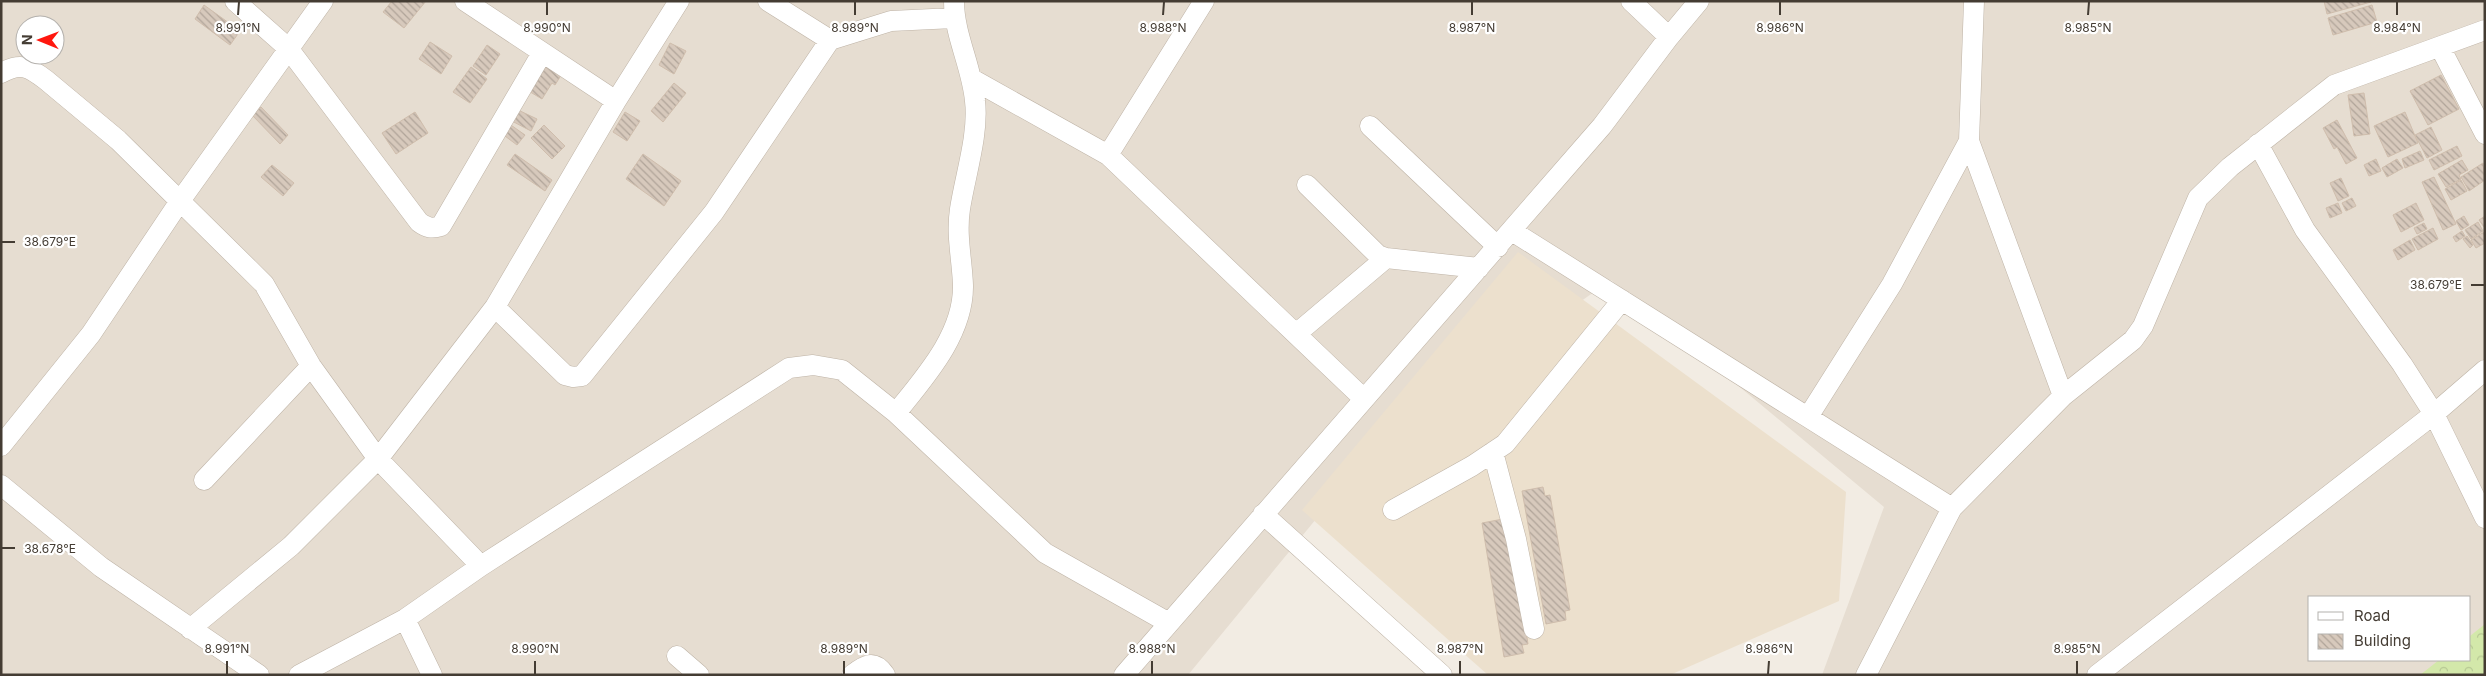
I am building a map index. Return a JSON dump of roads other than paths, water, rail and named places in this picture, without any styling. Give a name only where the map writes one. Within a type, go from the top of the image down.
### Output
[{"type":"street","points":[[234,1],[288,48],[420,222],[426,227],[434,228],[441,226],[542,53]]},
{"type":"street","points":[[1,446],[91,334],[180,200],[323,1]]},
{"type":"street","points":[[465,1],[616,102]]},
{"type":"street","points":[[190,629],[291,546],[378,459],[495,306],[616,102],[679,1]]},
{"type":"street","points":[[768,1],[830,40]]},
{"type":"street","points":[[1108,155],[1204,1]]},
{"type":"street","points":[[1631,1],[1669,37]]},
{"type":"street","points":[[1124,675],[1602,126],[1669,37],[1699,1]]},
{"type":"street","points":[[1974,2],[1969,141],[2063,396]]},
{"type":"street","points":[[495,306],[565,375],[573,377],[582,376],[714,212],[830,40],[891,21],[954,9],[972,79],[976,103],[974,129],[960,212],[958,236],[963,286],[960,310],[940,358],[896,413]]},
{"type":"street","points":[[1866,675],[1952,508],[2063,396],[2133,340],[2152,308],[2198,198],[2230,167],[2334,84],[2485,30]]},
{"type":"street","points":[[2440,46],[2485,134]]},
{"type":"street","points":[[1,73],[13,66],[21,66],[34,71],[118,140],[264,284],[311,366],[378,459],[481,566]]},
{"type":"street","points":[[972,79],[1108,155],[1364,399]]},
{"type":"street","points":[[1370,126],[1498,247]]},
{"type":"street","points":[[1808,416],[1892,284],[1969,141]]},
{"type":"street","points":[[2258,144],[2305,230],[2402,364],[2434,414],[2485,518]]},
{"type":"street","points":[[1306,185],[1378,254],[1386,258],[1479,268]]},
{"type":"street","points":[[1512,231],[1952,508]]},
{"type":"street","points":[[1296,334],[1386,258]]},
{"type":"street","points":[[1393,510],[1506,444],[1622,300]]},
{"type":"street","points":[[299,675],[405,618],[481,566],[789,368],[814,364],[842,370],[896,413],[1045,553],[1169,623]]},
{"type":"street","points":[[204,480],[311,366]]},
{"type":"street","points":[[2097,675],[2434,414],[2485,370]]},
{"type":"street","points":[[1493,452],[1516,539],[1534,629]]},
{"type":"street","points":[[1,485],[101,567],[259,675]]},
{"type":"street","points":[[1263,514],[1442,675]]},
{"type":"street","points":[[405,618],[432,675]]},
{"type":"street","points":[[677,656],[699,675]]},
{"type":"street","points":[[852,675],[865,665],[873,664],[880,667],[885,675]]}]
